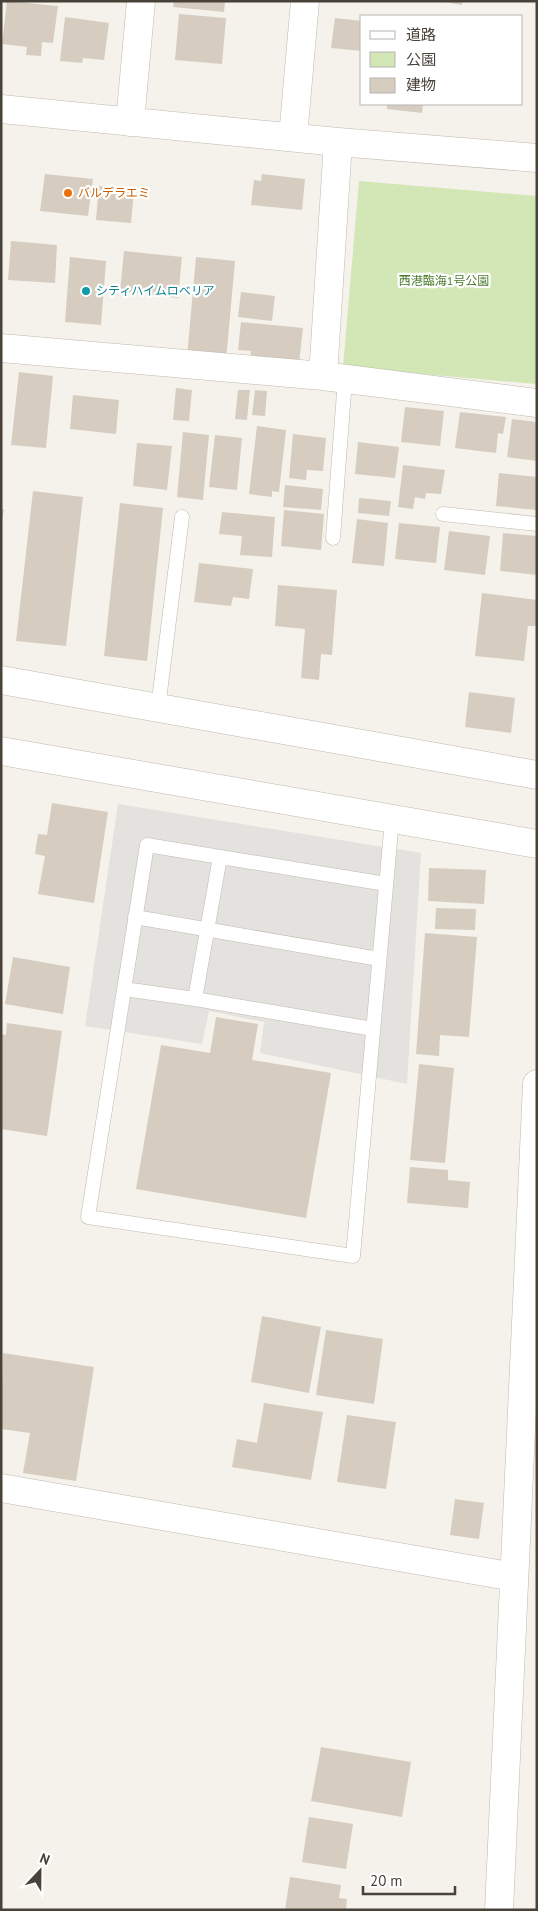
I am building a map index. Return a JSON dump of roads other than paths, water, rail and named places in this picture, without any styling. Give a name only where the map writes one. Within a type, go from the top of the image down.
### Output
[{"type":"street","points":[[130,122],[141,1]]},
{"type":"street","points":[[292,137],[305,1]]},
{"type":"street","points":[[1,109],[338,142],[537,158]]},
{"type":"street","points":[[334,378],[338,142]]},
{"type":"street","points":[[1,348],[334,378],[537,403]]},
{"type":"street","points":[[1,680],[537,775]]},
{"type":"street","points":[[1,751],[537,844]]},
{"type":"street","points":[[499,1910],[537,1084]]},
{"type":"street","points":[[1,1488],[514,1577]]},
{"type":"lane","points":[[333,538],[334,378]]},
{"type":"lane","points":[[444,514],[537,524]]},
{"type":"lane","points":[[158,708],[182,517]]},
{"type":"lane","points":[[386,884],[147,846],[88,1217],[353,1256],[392,819]]},
{"type":"lane","points":[[195,999],[220,857]]},
{"type":"lane","points":[[136,917],[379,959]]},
{"type":"lane","points":[[124,990],[195,999],[373,1029]]},
{"type":"place","name":"バルデラエミ","points":[[68,193]]},
{"type":"place","name":"シティハイムロベリア","points":[[86,291]]},
{"type":"park label","name":"西港臨海1号公園","points":[[444,281]]}]
